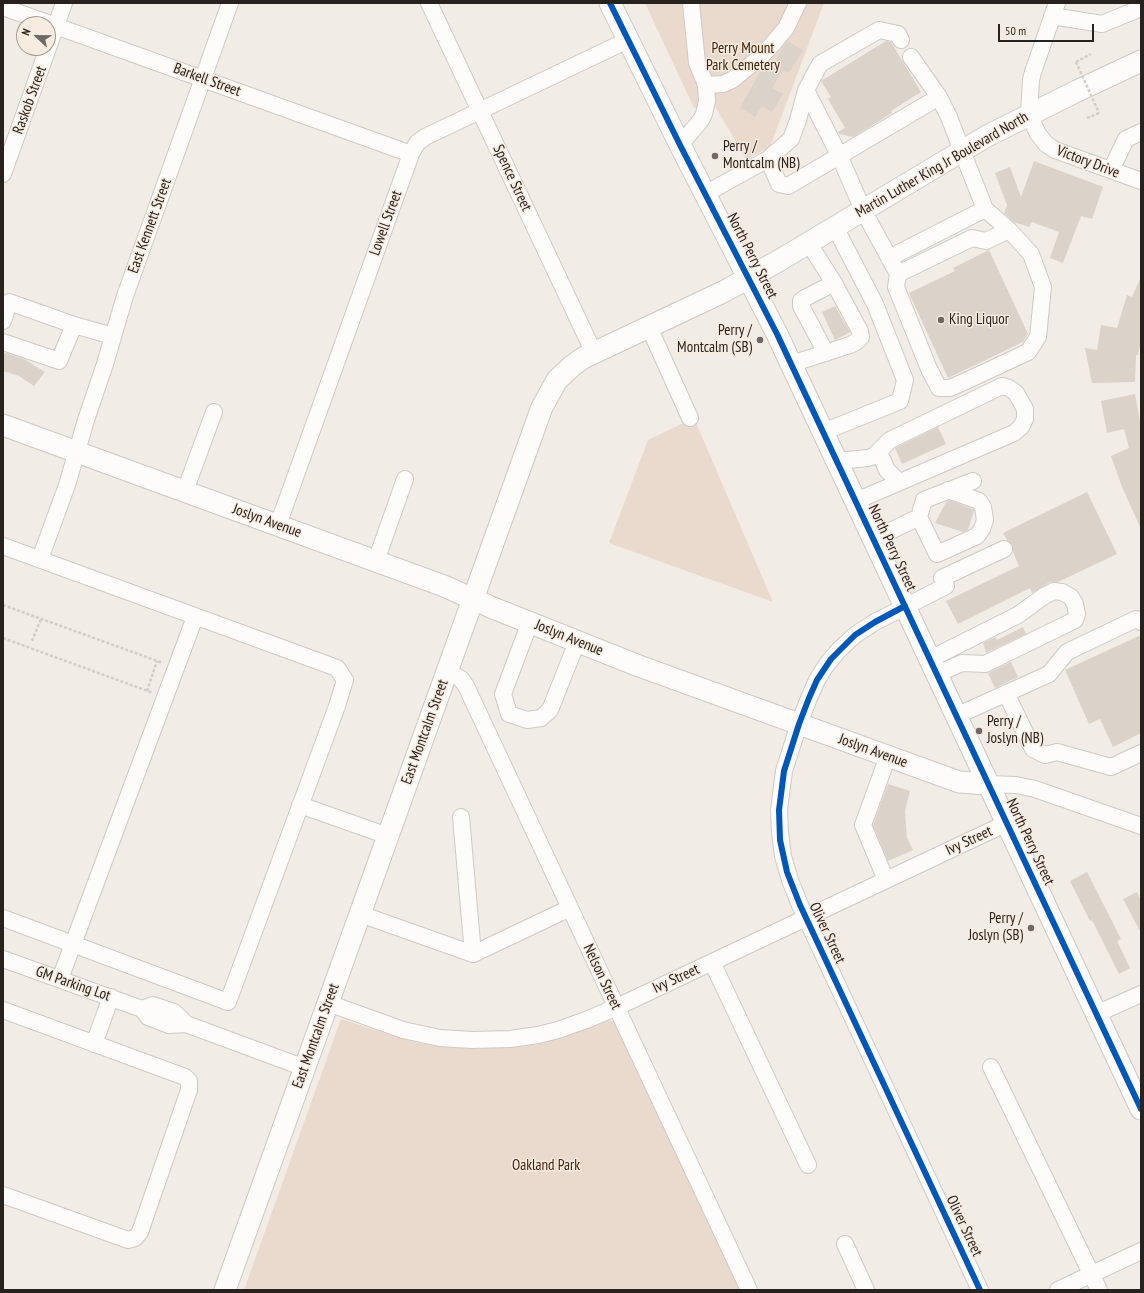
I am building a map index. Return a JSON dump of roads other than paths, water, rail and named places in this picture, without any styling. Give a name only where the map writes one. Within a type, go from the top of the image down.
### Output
[{"type":"main road","name":"North Perry Street","points":[[610,3],[791,364],[1141,1109]]},
{"type":"main road","name":"Martin Luther King Jr Boulevard North","points":[[748,278],[962,151],[1029,115],[1141,61]]},
{"type":"main road","name":"East Montcalm Street","points":[[225,1290],[546,398],[564,373],[577,362],[748,278]]},
{"type":"main road","name":"Joslyn Avenue","points":[[3,425],[444,586],[576,642],[639,666],[959,782],[988,784]]},
{"type":"street","name":"Raskob Street","points":[[56,26],[64,3]]},
{"type":"street","name":"East Kennett Street","points":[[40,560],[67,485],[125,296],[230,3]]},
{"type":"street","name":"Spence Street","points":[[429,3],[594,353]]},
{"type":"street","points":[[680,145],[701,120],[707,102],[706,85],[697,63],[691,3]]},
{"type":"street","points":[[706,85],[723,84],[732,80],[758,59],[786,28],[798,3]]},
{"type":"street","name":"Barkell Street","points":[[3,6],[30,16]]},
{"type":"street","points":[[1029,115],[1032,72],[1055,10],[1102,24],[1141,8]]},
{"type":"street","name":"Barkell Street","points":[[56,26],[411,154]]},
{"type":"street","points":[[706,194],[768,159],[791,139],[806,90],[820,64],[879,30],[898,34],[901,40]]},
{"type":"street","name":"Lowell Street","points":[[278,525],[411,154],[417,143],[425,137],[628,40]]},
{"type":"street","name":"Raskob Street","points":[[3,174],[45,56]]},
{"type":"street","points":[[806,90],[839,155],[863,210],[898,274],[896,287],[929,369],[939,388],[950,388],[1028,352],[1038,337],[1043,287],[1031,254],[1009,230],[986,209],[962,151],[950,117],[911,57]]},
{"type":"street","points":[[768,159],[780,184],[788,186],[938,97]]},
{"type":"street","name":"Victory Drive","points":[[1029,115],[1038,134],[1050,147],[1141,181]]},
{"type":"street","points":[[1111,170],[1126,139],[1141,132]]},
{"type":"street","points":[[889,258],[986,209]]},
{"type":"street","points":[[823,432],[900,401],[905,380],[875,304],[835,227]]},
{"type":"street","points":[[898,274],[972,238],[986,241],[1009,230]]},
{"type":"street","points":[[791,364],[850,345],[861,337],[860,331],[834,283],[808,242]]},
{"type":"street","points":[[826,353],[801,306],[801,301],[834,283]]},
{"type":"street","points":[[3,321],[9,302],[74,325],[113,336]]},
{"type":"street","points":[[3,342],[59,361],[74,325]]},
{"type":"street","points":[[649,327],[690,418]]},
{"type":"street","points":[[905,380],[929,369]]},
{"type":"street","points":[[837,460],[868,458],[874,456],[890,440],[1002,386],[1009,388],[1016,393],[1025,409],[1025,418],[1021,427],[1014,433],[856,501]]},
{"type":"street","points":[[185,491],[214,412]]},
{"type":"street","points":[[879,452],[887,470],[900,482]]},
{"type":"street","points":[[376,561],[405,479]]},
{"type":"street","points":[[948,490],[979,501],[983,507],[985,520],[982,529],[977,536],[937,554],[919,517],[924,500],[948,490],[973,481]]},
{"type":"street","points":[[874,539],[919,517]]},
{"type":"street","points":[[3,546],[337,668],[345,680],[337,706],[228,1002],[3,918]]},
{"type":"street","name":"Oliver Street","points":[[980,1290],[806,918],[787,872],[779,825],[782,778],[787,759],[799,724],[817,680],[838,650],[864,628],[946,586],[942,578],[1004,549]]},
{"type":"street","points":[[1054,591],[1062,592],[1071,597],[1075,604],[1077,614],[1075,620],[985,664],[962,663],[933,667],[1018,616],[1044,596],[1054,591]]},
{"type":"street","points":[[60,979],[196,617]]},
{"type":"street","points":[[956,716],[1049,674],[1067,652],[1136,619],[1141,622]]},
{"type":"street","points":[[530,622],[503,694],[509,714],[527,720],[541,718],[550,710],[576,642]]},
{"type":"street","name":"Nelson Street","points":[[448,670],[458,677],[466,686],[749,1290]]},
{"type":"street","points":[[1006,693],[1033,749],[1045,755],[1057,752],[1111,767],[1141,753]]},
{"type":"street","points":[[886,880],[863,825],[888,756]]},
{"type":"street","name":"Joslyn Avenue","points":[[988,784],[1016,785],[1035,789],[1141,826]]},
{"type":"street","points":[[300,805],[388,836]]},
{"type":"street","points":[[461,817],[473,954]]},
{"type":"street","name":"Ivy Street","points":[[328,1003],[412,1032],[440,1038],[472,1040],[510,1039],[547,1033],[568,1027],[616,1007],[1007,824]]},
{"type":"street","points":[[360,914],[473,954],[570,908]]},
{"type":"street","name":"GM Parking Lot","points":[[3,959],[142,1008],[153,1005],[174,1012],[186,1024],[305,1068]]},
{"type":"street","points":[[712,962],[808,1165]]},
{"type":"street","points":[[1096,1014],[1141,994]]},
{"type":"street","points":[[94,1044],[111,997]]},
{"type":"street","points":[[3,1010],[185,1077],[189,1081],[189,1090],[140,1232],[135,1238],[128,1240],[3,1195]]},
{"type":"street","points":[[991,1067],[1099,1290]]},
{"type":"street","points":[[845,1244],[866,1290]]},
{"type":"street","points":[[1058,1290],[1141,1251]]},
{"type":"place","name":"Perry / Montcalm (NB)","points":[[715,156]]},
{"type":"place","name":"King Liquor","points":[[941,320]]},
{"type":"place","name":"Perry / Montcalm (SB)","points":[[760,340]]},
{"type":"place","name":"Perry / Joslyn (NB)","points":[[979,731]]},
{"type":"place","name":"Perry / Joslyn (SB)","points":[[1031,928]]},
{"type":"park label","name":"Perry Mount Park Cemetery","points":[[743,58]]},
{"type":"park label","name":"Oakland Park","points":[[546,1166]]}]
